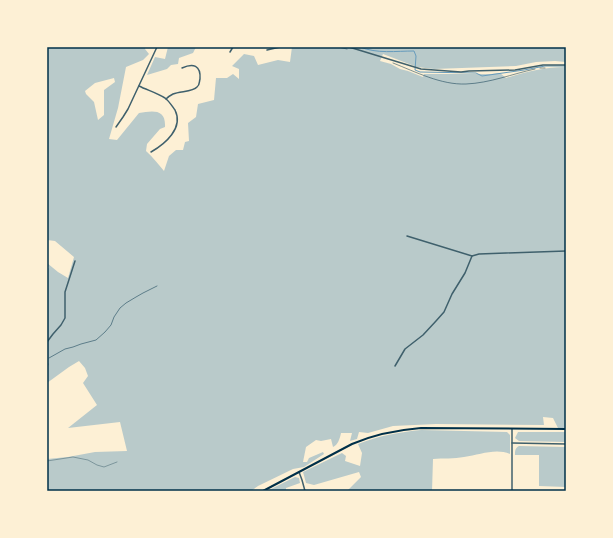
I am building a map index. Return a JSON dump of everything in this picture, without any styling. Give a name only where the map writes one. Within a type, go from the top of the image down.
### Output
[{"type":"main road","points":[[263,491],[352,444],[386,432],[421,428],[566,429]]},
{"type":"street","points":[[116,127],[126,113],[157,47]]},
{"type":"street","points":[[230,52],[234,47]]},
{"type":"street","points":[[267,50],[280,47]]},
{"type":"street","points":[[349,47],[428,70],[461,72],[515,70],[543,65],[566,65]]},
{"type":"street","points":[[166,99],[172,94],[195,89],[199,85],[200,74],[196,66],[188,65],[182,68]]},
{"type":"street","points":[[139,86],[166,99],[172,105],[176,113],[176,125],[172,135],[159,148],[150,152]]},
{"type":"street","points":[[407,236],[472,256],[479,254],[566,251]]},
{"type":"street","points":[[395,366],[405,349],[423,335],[444,312],[472,256]]},
{"type":"street","points":[[47,342],[65,318],[65,292],[75,261]]},
{"type":"street","points":[[47,347],[48,362]]},
{"type":"street","points":[[512,429],[512,491]]},
{"type":"street","points":[[512,443],[566,444]]},
{"type":"street","points":[[299,472],[305,491]]},
{"type":"lane","points":[[47,461],[74,457],[104,466],[117,462]]},
{"type":"path","points":[[47,368],[50,357],[65,349],[96,340],[111,325],[114,316],[126,302],[157,286]]},
{"type":"shaded area","points":[[47,47],[145,47],[149,54],[143,60],[126,67],[118,108],[109,139],[117,140],[139,113],[157,112],[161,114],[165,121],[165,127],[160,129],[147,144],[146,151],[164,171],[169,156],[176,150],[183,150],[185,142],[189,141],[188,123],[196,117],[198,104],[214,100],[216,78],[227,78],[233,74],[239,79],[239,69],[232,66],[244,54],[254,56],[258,65],[278,60],[290,62],[292,47],[566,47],[566,62],[536,62],[516,66],[434,69],[417,67],[383,54],[380,61],[423,77],[424,74],[500,73],[506,78],[536,70],[566,67],[566,428],[558,428],[553,418],[543,417],[544,425],[436,424],[393,426],[368,433],[359,432],[357,439],[350,441],[352,433],[341,433],[337,443],[333,447],[331,439],[321,441],[316,440],[306,447],[303,462],[307,462],[309,458],[323,452],[324,454],[304,467],[293,469],[251,491],[47,491],[47,459],[95,452],[127,451],[120,422],[68,428],[97,405],[83,383],[88,376],[85,368],[79,361],[47,383],[47,269],[49,268],[47,263],[68,278],[74,257],[55,241],[47,240]],"holes":[[[114,78],[115,82],[104,90],[104,115],[98,120],[94,102],[85,91],[95,83]]]},
{"type":"shaded area","points":[[168,47],[196,47],[193,53],[179,58],[178,64],[171,65],[167,69],[147,75],[155,57],[165,59]]},
{"type":"shaded area","points":[[421,430],[507,432],[510,435],[510,454],[504,452],[493,452],[460,458],[433,459],[432,491],[347,491],[361,477],[359,472],[314,485],[306,483],[303,472],[342,453],[346,456],[345,461],[360,466],[362,453],[358,444],[389,435]]},
{"type":"shaded area","points":[[518,432],[566,432],[566,442],[519,441],[515,438]]},
{"type":"shaded area","points":[[519,446],[566,447],[566,487],[539,486],[539,455],[515,455],[515,451]]},
{"type":"shaded area","points":[[295,477],[299,478],[300,483],[286,488],[286,491],[267,491]]},
{"type":"waterway","points":[[360,47],[373,51],[414,51],[416,56],[415,70],[420,72],[476,73],[482,76],[545,66],[566,66]]}]
